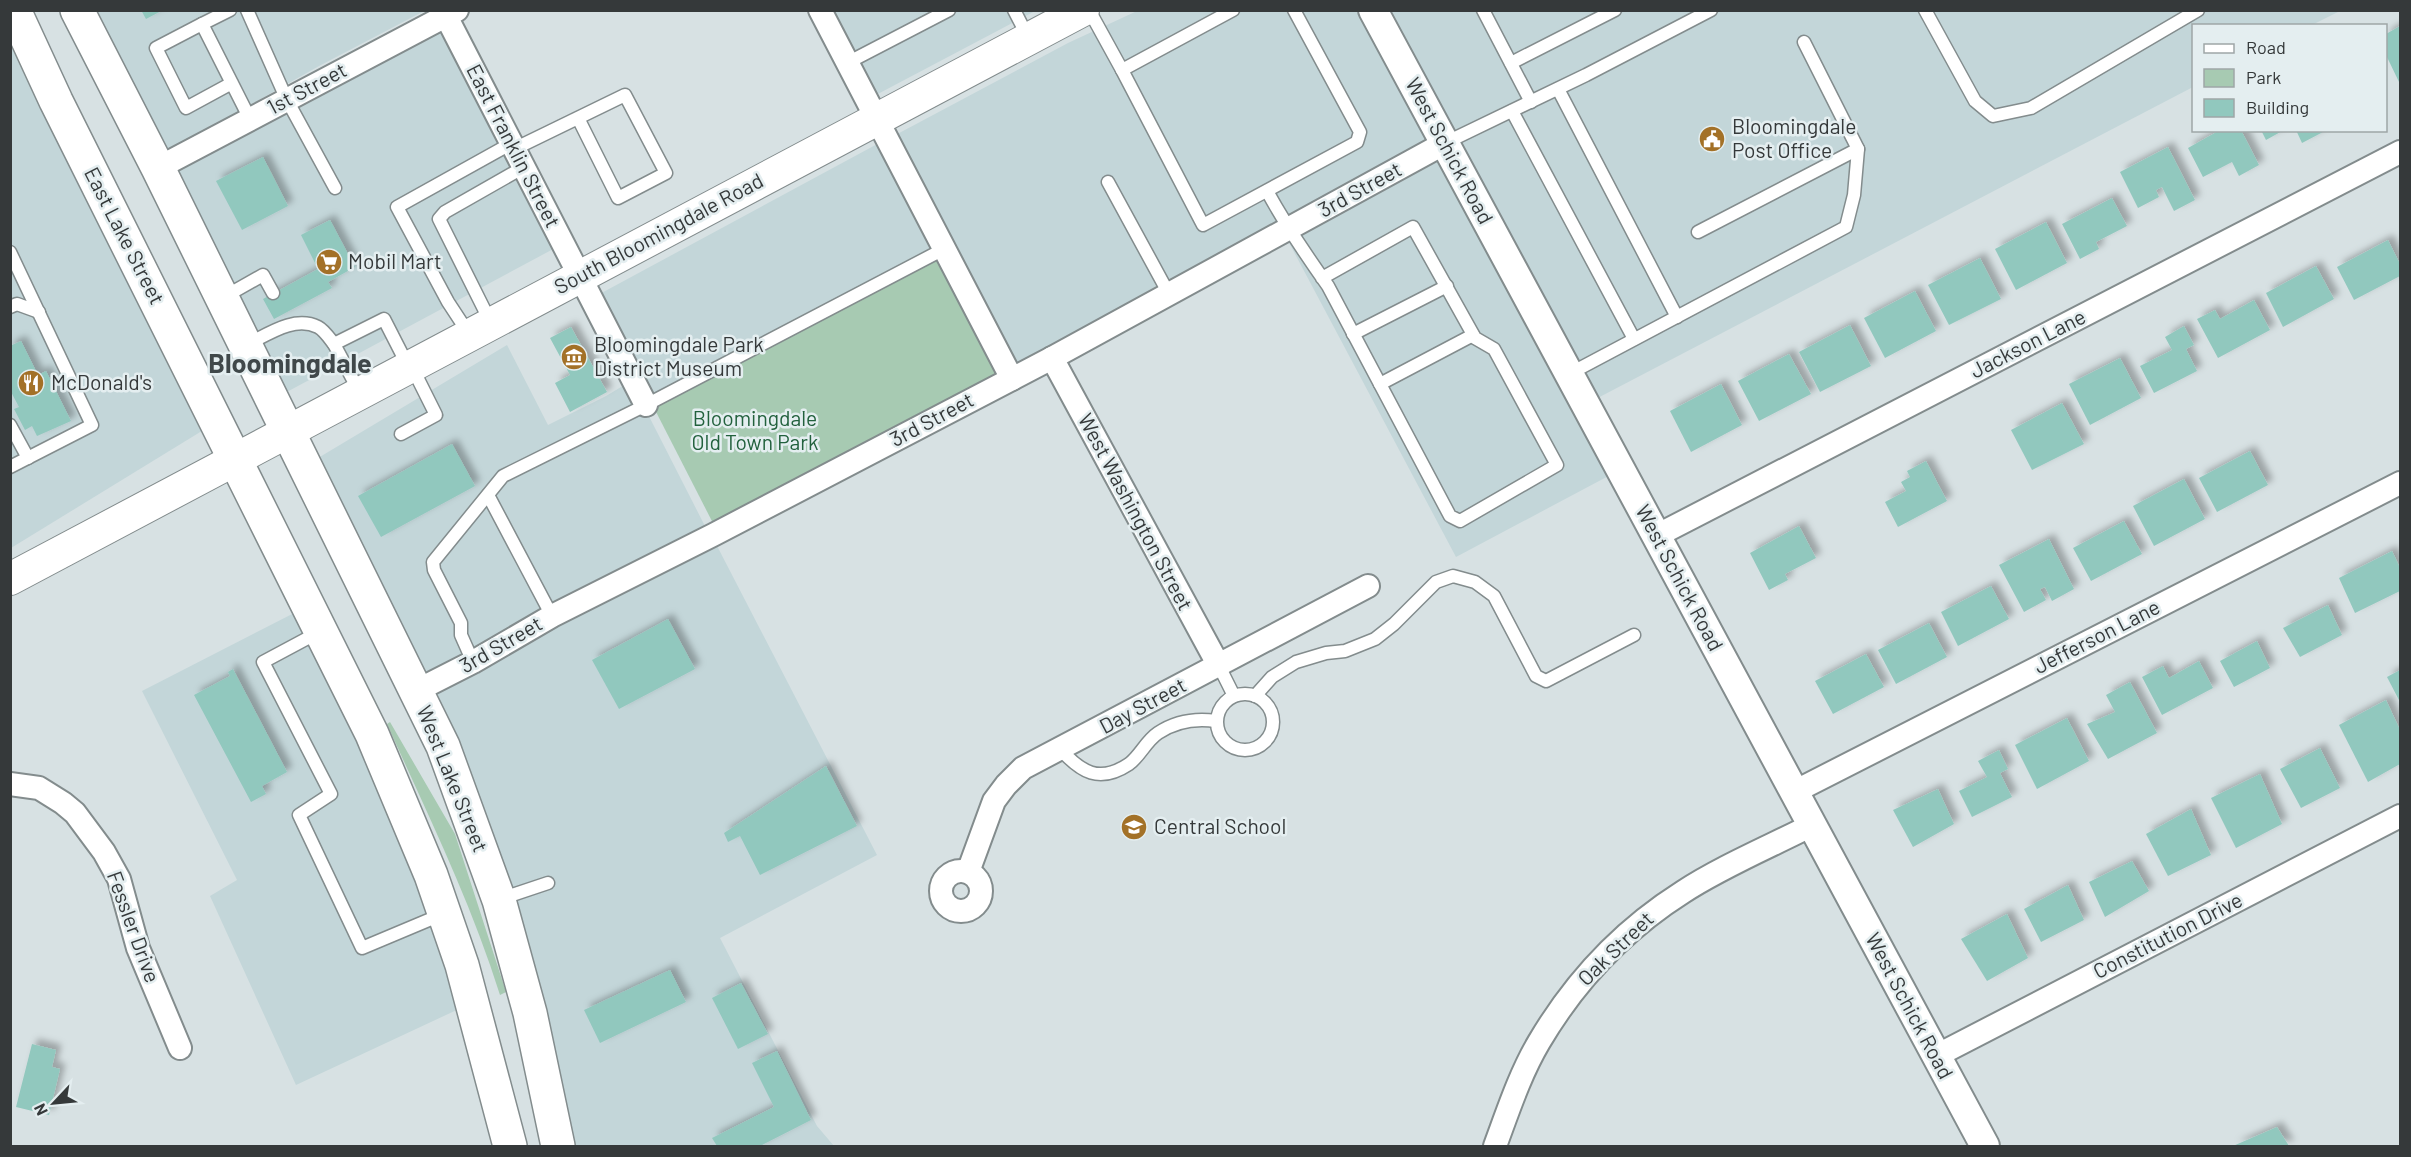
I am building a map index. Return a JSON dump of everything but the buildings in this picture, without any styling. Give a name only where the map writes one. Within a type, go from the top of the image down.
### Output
[{"type":"main road","name":"East Lake Street","points":[[14,10],[56,101],[236,459]]},
{"type":"main road","points":[[77,10],[158,168],[288,433]]},
{"type":"main road","name":"South Bloomingdale Road","points":[[10,579],[1083,10]]},
{"type":"main road","name":"West Lake Street","points":[[288,433],[416,691],[458,786],[499,900],[530,1013],[558,1146]]},
{"type":"main road","points":[[236,459],[372,734],[413,830],[468,986],[510,1146]]},
{"type":"street","points":[[820,10],[1012,379]]},
{"type":"street","name":"West Schick Road","points":[[1373,10],[1985,1146]]},
{"type":"street","name":"1st Street","points":[[158,168],[452,13]]},
{"type":"street","name":"East Franklin Street","points":[[452,13],[517,153],[646,405]]},
{"type":"street","name":"3rd Street","points":[[416,691],[473,662],[552,616],[713,535],[1052,358],[1445,143]]},
{"type":"street","name":"Jackson Lane","points":[[1656,536],[2400,152]]},
{"type":"street","name":"West Washington Street","points":[[1052,358],[1219,666]]},
{"type":"street","name":"Jefferson Lane","points":[[1794,792],[2400,483]]},
{"type":"street","name":"Day Street","points":[[968,872],[994,801],[1023,768],[1368,586]]},
{"type":"street","name":"Fessler Drive","points":[[10,784],[39,788],[63,803],[75,813],[104,852],[119,879],[138,948],[180,1048]]},
{"type":"street","name":"Constitution Drive","points":[[1936,1056],[2400,816]]},
{"type":"street","name":"Oak Street","points":[[1495,1146],[1515,1091],[1538,1043],[1572,993],[1608,951],[1652,913],[1685,890],[1812,825]]},
{"type":"lane","points":[[230,10],[217,14],[156,48],[186,108],[232,83]]},
{"type":"lane","points":[[247,10],[287,100],[335,188]]},
{"type":"lane","points":[[847,63],[949,10]]},
{"type":"lane","points":[[1014,10],[1029,39]]},
{"type":"lane","points":[[1089,10],[1203,225],[1357,142],[1360,132],[1294,10]]},
{"type":"lane","points":[[1122,70],[1233,10]]},
{"type":"lane","points":[[1483,10],[1531,102]]},
{"type":"lane","points":[[1511,63],[1614,10]]},
{"type":"lane","points":[[1445,143],[1711,10]]},
{"type":"lane","points":[[1925,10],[1975,101],[1993,116],[2031,108],[2198,10]]},
{"type":"lane","points":[[202,24],[250,119]]},
{"type":"lane","points":[[1569,374],[1846,227],[1854,195],[1858,148],[1804,42]]},
{"type":"lane","points":[[1558,88],[1677,317]]},
{"type":"lane","points":[[480,329],[448,302],[397,207],[517,153],[578,118],[625,95],[666,173],[618,198],[578,118]]},
{"type":"lane","points":[[1512,111],[1634,339]]},
{"type":"lane","points":[[1698,232],[1858,148]]},
{"type":"lane","points":[[480,329],[439,219],[517,153]]},
{"type":"lane","points":[[1108,182],[1169,294]]},
{"type":"lane","points":[[1268,190],[1288,229],[1322,278],[1450,516],[1460,521],[1557,465],[1494,349],[1473,335],[1413,227],[1322,278]]},
{"type":"lane","points":[[473,662],[461,635],[461,623],[434,570],[433,562],[503,476],[646,405],[944,249]]},
{"type":"lane","points":[[10,467],[92,425],[11,256]]},
{"type":"lane","points":[[222,298],[264,275],[273,293]]},
{"type":"lane","points":[[1353,334],[1446,286]]},
{"type":"lane","points":[[10,307],[17,304],[39,312]]},
{"type":"lane","points":[[246,345],[286,319],[318,327],[334,345],[360,394]]},
{"type":"lane","points":[[334,345],[384,319],[436,415],[401,434]]},
{"type":"lane","points":[[1380,384],[1473,335]]},
{"type":"lane","points":[[10,425],[28,458]]},
{"type":"lane","points":[[488,495],[552,616]]},
{"type":"lane","points":[[1255,696],[1272,677],[1296,662],[1326,653],[1345,651],[1375,639],[1394,624],[1436,582],[1453,576],[1475,582],[1494,596],[1536,676],[1546,681],[1634,634]]},
{"type":"lane","points":[[321,631],[263,662],[331,794],[299,815],[362,948],[444,914]]},
{"type":"lane","points":[[1219,666],[1234,696]]},
{"type":"lane","points":[[1240,694],[1255,696],[1266,703],[1273,720],[1273,729],[1263,744],[1246,751],[1229,746],[1222,739],[1216,721],[1218,711],[1234,696],[1240,694]]},
{"type":"lane","points":[[1060,749],[1077,768],[1094,774],[1109,772],[1129,764],[1157,734],[1180,723],[1197,719],[1216,721]]},
{"type":"lane","points":[[499,900],[548,883]]},
{"type":"shaded area","points":[[78,11],[424,11],[319,66],[147,163]]},
{"type":"shaded area","points":[[827,11],[1035,11],[874,96]]},
{"type":"shaded area","points":[[1137,11],[1361,11],[1616,472],[1456,557],[1286,237],[1013,373],[888,139],[1068,43]]},
{"type":"shaded area","points":[[1381,11],[2340,11],[2314,24],[2192,24],[2192,88],[1590,402]]},
{"type":"shaded area","points":[[440,15],[557,247],[270,401],[152,172]]},
{"type":"shaded area","points":[[10,18],[210,426],[11,548],[10,548]]},
{"type":"shaded area","points":[[881,142],[938,247],[648,399],[596,296]]},
{"type":"shaded area","points":[[507,345],[548,425],[631,381],[709,534],[407,687],[303,467]]},
{"type":"shaded area","points":[[715,542],[877,855],[720,938],[817,1126],[834,1146],[565,1146],[413,694]]},
{"type":"shaded area","points":[[300,610],[426,876],[461,1008],[296,1085],[210,896],[237,880],[142,691]]},
{"type":"green space","name":"Bloomingdale Old Town Park","points":[[939,257],[1003,377],[716,529],[653,406]]},
{"type":"green space","points":[[390,722],[455,834],[506,992],[500,995],[462,892],[387,724]]},
{"type":"place","name":"Bloomingdale Post Office","points":[[1712,139]]},
{"type":"place","name":"Mobil Mart","points":[[329,262]]},
{"type":"place","name":"Bloomingdale Park District Museum","points":[[574,357]]},
{"type":"place","name":"McDonald's","points":[[31,383]]},
{"type":"place","name":"Central School","points":[[1134,827]]},
{"type":"district","name":"Bloomingdale","points":[[290,364]]}]
